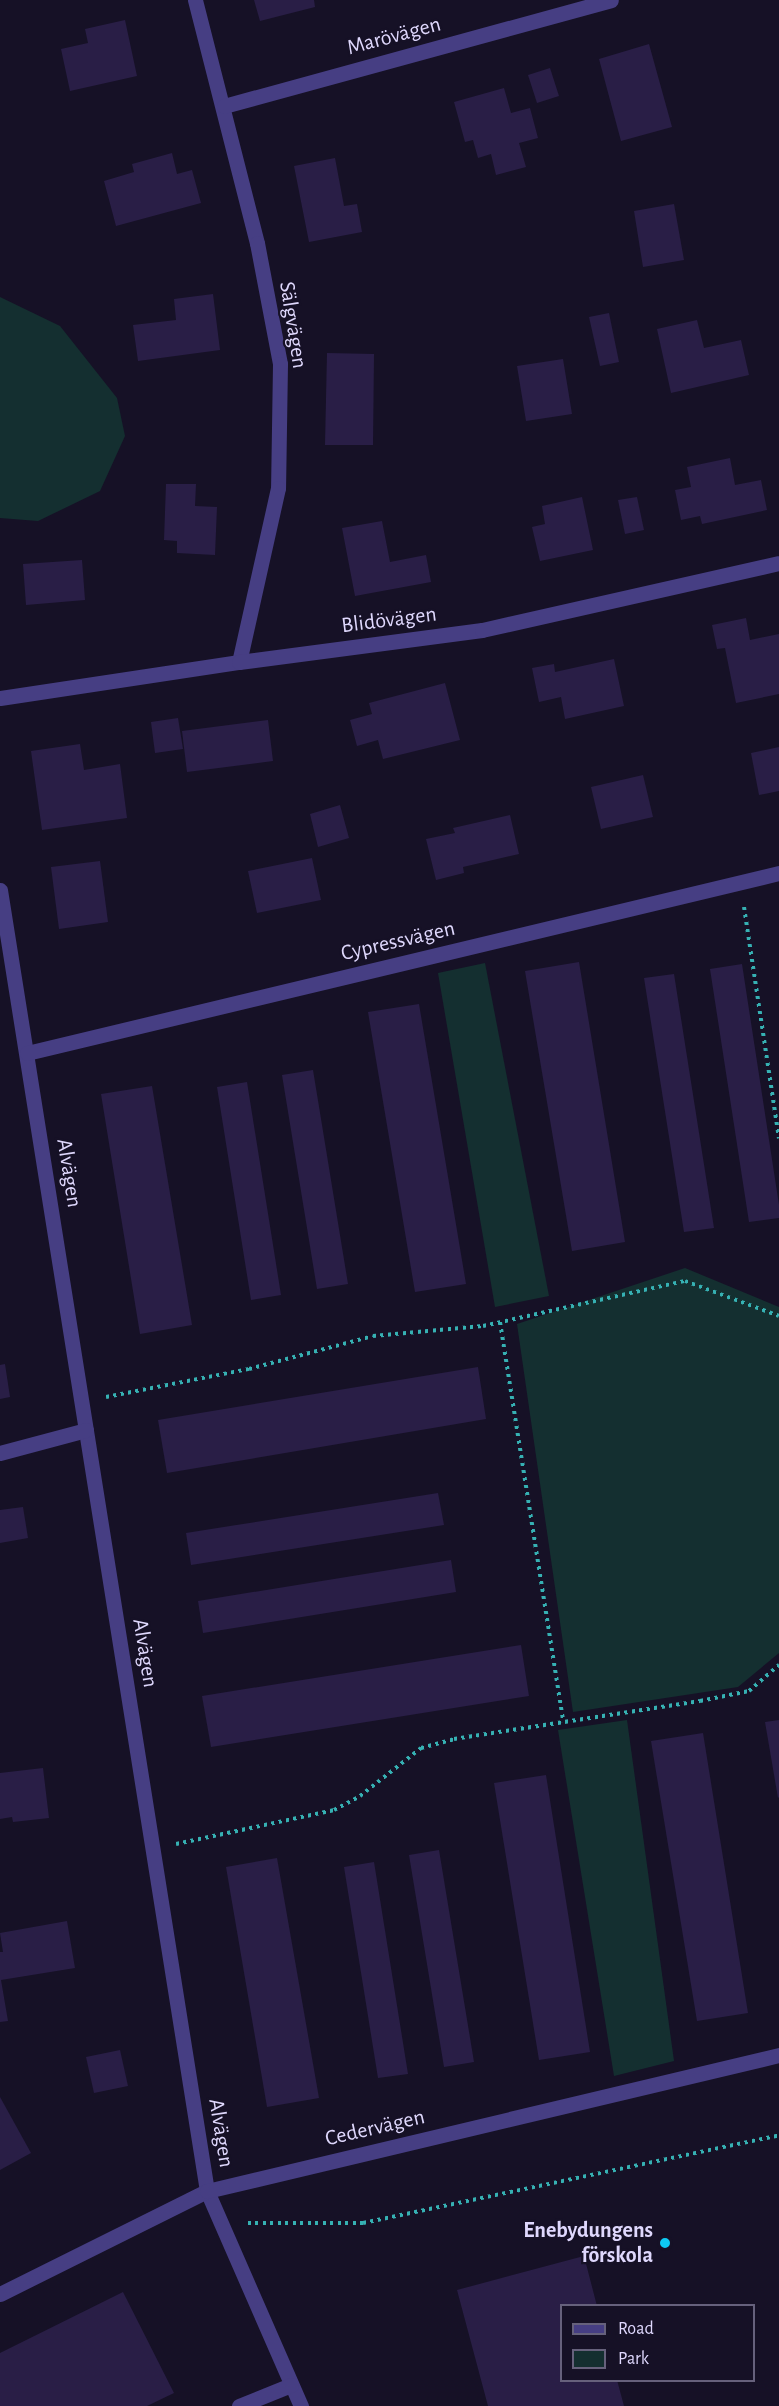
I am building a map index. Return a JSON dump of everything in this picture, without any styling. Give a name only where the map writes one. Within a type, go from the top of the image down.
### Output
[{"type":"street","name":"Sälgvägen","points":[[195,0],[224,106],[257,243],[280,364],[278,488],[239,662]]},
{"type":"street","name":"Marövägen","points":[[224,106],[610,0]]},
{"type":"street","name":"Blidövägen","points":[[0,698],[239,662],[482,630],[779,563]]},
{"type":"street","name":"Cypressvägen","points":[[27,1053],[779,873]]},
{"type":"street","name":"Alvägen","points":[[0,891],[207,2191],[301,2406]]},
{"type":"street","points":[[0,1454],[86,1430]]},
{"type":"street","name":"Cedervägen","points":[[0,2294],[207,2191],[779,2055]]},
{"type":"street","points":[[239,2406],[291,2385]]},
{"type":"path","points":[[740,882],[779,1138]]},
{"type":"path","points":[[82,1401],[249,1369],[373,1336],[500,1322],[686,1281],[779,1316]]},
{"type":"path","points":[[500,1322],[563,1722]]},
{"type":"path","points":[[154,1848],[334,1810],[360,1796],[421,1748],[454,1739],[700,1701],[748,1690],[779,1665]]},
{"type":"path","points":[[221,2223],[363,2223],[779,2135]]},
{"type":"green space","points":[[0,297],[60,326],[117,398],[125,436],[100,491],[38,521],[0,518]]},
{"type":"green space","points":[[485,963],[549,1296],[495,1307],[438,973]]},
{"type":"green space","points":[[685,1268],[779,1307],[779,1653],[738,1687],[573,1712],[517,1324]]},
{"type":"green space","points":[[627,1720],[674,2061],[614,2076],[558,1730]]},
{"type":"building","points":[[254,0],[314,0],[315,7],[260,21]]},
{"type":"building","points":[[125,20],[137,76],[70,91],[61,49],[88,43],[85,29]]},
{"type":"building","points":[[649,44],[672,127],[621,141],[599,59]]},
{"type":"building","points":[[550,68],[559,96],[537,103],[528,75]]},
{"type":"building","points":[[504,88],[511,113],[530,108],[538,138],[519,143],[526,167],[496,175],[491,154],[478,158],[473,140],[465,142],[454,102]]},
{"type":"building","points":[[172,153],[177,174],[192,170],[201,203],[116,226],[104,181],[134,172],[132,164]]},
{"type":"building","points":[[335,158],[344,206],[357,204],[362,232],[309,242],[294,166]]},
{"type":"building","points":[[674,204],[684,260],[643,267],[634,211]]},
{"type":"building","points":[[213,294],[220,350],[138,361],[133,325],[176,320],[174,299]]},
{"type":"building","points":[[609,313],[619,362],[600,366],[589,317]]},
{"type":"building","points":[[697,320],[704,348],[741,340],[749,375],[671,393],[657,329]]},
{"type":"building","points":[[327,353],[374,354],[373,445],[325,445]]},
{"type":"building","points":[[563,359],[572,414],[526,421],[517,366]]},
{"type":"building","points":[[730,458],[735,485],[761,480],[767,510],[702,524],[700,516],[681,520],[675,490],[691,487],[687,467]]},
{"type":"building","points":[[166,484],[196,484],[195,506],[217,507],[215,555],[177,553],[177,541],[164,540]]},
{"type":"building","points":[[582,497],[593,550],[540,561],[532,527],[545,524],[542,506]]},
{"type":"building","points":[[637,497],[644,530],[625,534],[618,500]]},
{"type":"building","points":[[382,521],[390,562],[426,555],[431,582],[355,596],[342,528]]},
{"type":"building","points":[[82,560],[85,600],[26,605],[23,564]]},
{"type":"building","points":[[746,618],[750,640],[779,634],[779,694],[736,703],[725,648],[717,649],[712,625]]},
{"type":"building","points":[[614,659],[624,706],[565,719],[561,697],[539,702],[532,668],[554,664],[555,672]]},
{"type":"building","points":[[445,683],[460,740],[383,759],[378,740],[357,746],[350,720],[372,714],[369,703]]},
{"type":"building","points":[[178,718],[183,749],[155,753],[151,722]]},
{"type":"building","points":[[268,720],[273,761],[187,772],[182,731]]},
{"type":"building","points":[[80,744],[84,770],[120,764],[127,818],[42,830],[31,751]]},
{"type":"building","points":[[779,747],[779,791],[759,795],[751,753]]},
{"type":"building","points":[[643,775],[653,817],[601,829],[591,787]]},
{"type":"building","points":[[340,805],[349,838],[318,847],[310,814]]},
{"type":"building","points":[[510,815],[519,854],[463,867],[464,873],[436,880],[426,839],[455,833],[453,828]]},
{"type":"building","points":[[312,858],[321,900],[257,913],[248,871]]},
{"type":"building","points":[[100,861],[108,922],[59,929],[51,867]]},
{"type":"building","points":[[579,962],[625,1242],[572,1251],[525,971]]},
{"type":"building","points":[[742,964],[779,1205],[779,1218],[749,1222],[710,969]]},
{"type":"building","points":[[674,974],[714,1228],[684,1232],[644,978]]},
{"type":"building","points":[[419,1004],[466,1284],[415,1292],[368,1012]]},
{"type":"building","points":[[313,1070],[348,1284],[317,1289],[282,1075]]},
{"type":"building","points":[[247,1082],[281,1295],[251,1300],[217,1087]]},
{"type":"building","points":[[152,1086],[192,1325],[140,1334],[101,1094]]},
{"type":"building","points":[[5,1364],[10,1397],[0,1399],[0,1365]]},
{"type":"building","points":[[478,1367],[486,1419],[167,1473],[158,1420]]},
{"type":"building","points":[[438,1493],[444,1525],[191,1565],[186,1533]]},
{"type":"building","points":[[23,1507],[28,1538],[0,1543],[0,1510]]},
{"type":"building","points":[[451,1560],[456,1592],[203,1633],[198,1601]]},
{"type":"building","points":[[521,1645],[529,1696],[211,1747],[202,1696]]},
{"type":"building","points":[[779,1720],[779,1797],[778,1798],[765,1722]]},
{"type":"building","points":[[703,1733],[748,2013],[697,2021],[651,1741]]},
{"type":"building","points":[[43,1768],[49,1818],[13,1822],[12,1817],[0,1819],[0,1773]]},
{"type":"building","points":[[546,1775],[590,2052],[539,2060],[494,1783]]},
{"type":"building","points":[[439,1850],[474,2062],[444,2067],[409,1855]]},
{"type":"building","points":[[277,1858],[319,2098],[267,2107],[226,1867]]},
{"type":"building","points":[[374,1862],[408,2074],[378,2078],[344,1867]]},
{"type":"building","points":[[67,1921],[75,1968],[1,1980],[8,2021],[0,2022],[0,1952],[3,1952],[0,1933]]},
{"type":"building","points":[[120,2050],[128,2086],[94,2093],[86,2057]]},
{"type":"building","points":[[0,2097],[31,2153],[0,2170]]},
{"type":"building","name":"Enebydungens förskola","points":[[584,2256],[596,2304],[560,2304],[560,2382],[618,2382],[624,2406],[488,2406],[457,2290]]},
{"type":"building","points":[[123,2292],[174,2393],[147,2406],[0,2406],[0,2353]]},
{"type":"place","name":"Enebydungens förskola","points":[[665,2243]]}]
